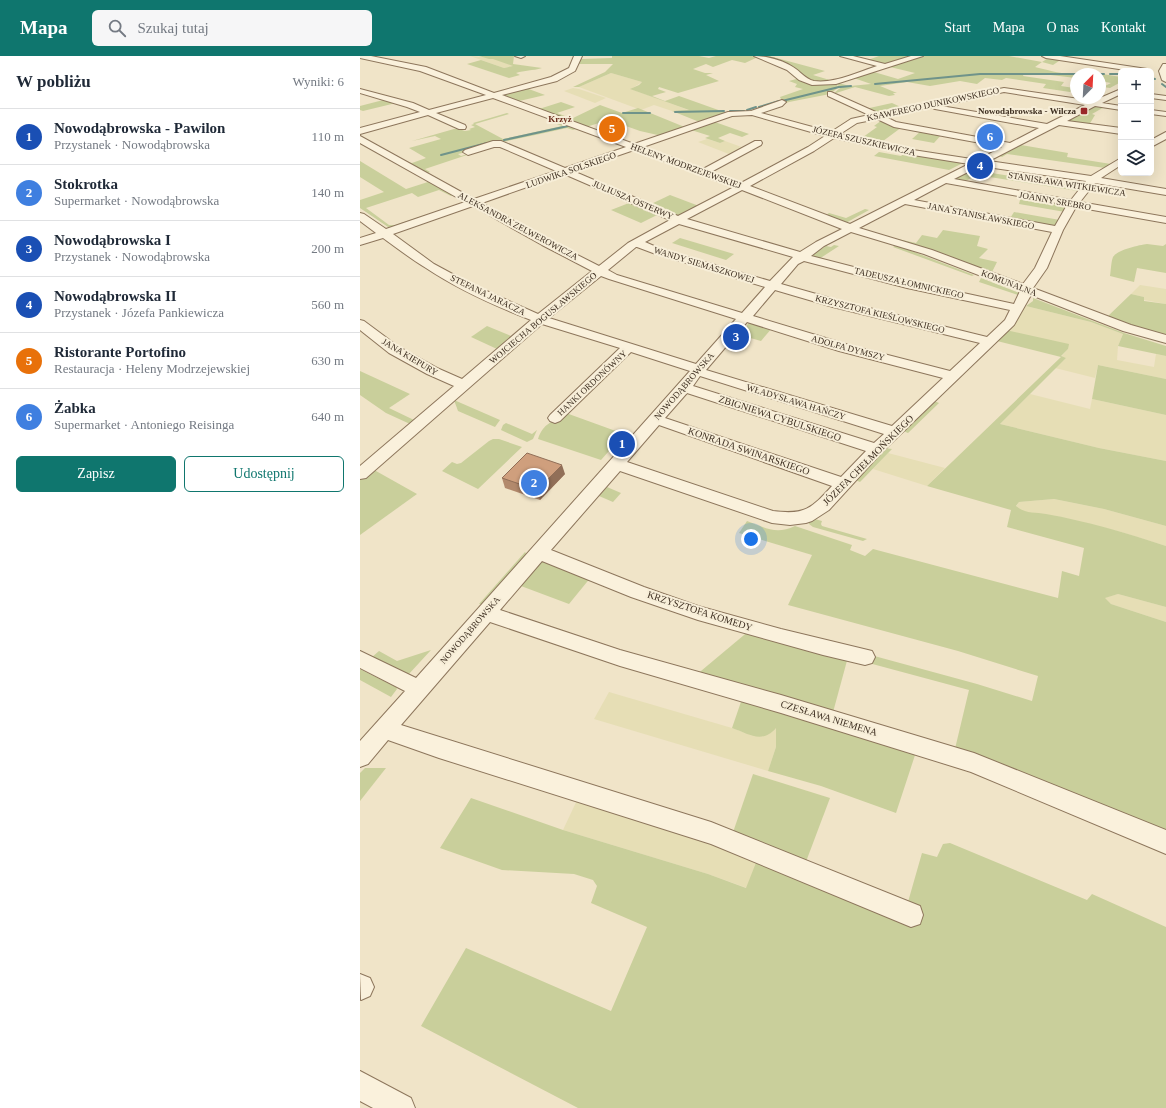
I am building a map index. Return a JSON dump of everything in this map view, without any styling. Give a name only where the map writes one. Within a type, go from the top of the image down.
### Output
[{"type":"street","name":"HELENY MODRZEJEWSKIEJ","points":[[360,56],[408,65],[704,172],[850,229]]},
{"type":"street","points":[[360,132],[562,76],[572,69],[578,56]]},
{"type":"street","points":[[758,56],[790,68],[802,78],[812,82],[833,82],[919,56]]},
{"type":"street","points":[[844,56],[886,66]]},
{"type":"street","points":[[1046,56],[1124,68]]},
{"type":"street","points":[[1154,73],[1164,77]]},
{"type":"street","name":"KSAWEREGO DUNIKOWSKIEGO","points":[[741,186],[834,135],[854,121],[1004,90],[1070,100]]},
{"type":"street","name":"NOWODĄBROWSKA","points":[[1106,96],[1118,90]]},
{"type":"street","points":[[360,91],[410,104],[462,127]]},
{"type":"street","points":[[831,94],[877,116],[903,126],[1010,146]]},
{"type":"street","name":"NOWODĄBROWSKA","points":[[1106,97],[1118,94]]},
{"type":"street","points":[[1154,96],[1166,98]]},
{"type":"street","name":"LUDWIKA SOLSKIEGO","points":[[360,242],[731,114],[752,113],[782,102]]},
{"type":"street","name":"NOWODĄBROWSKA","points":[[360,757],[683,387],[773,285],[802,256],[820,244],[1093,104]]},
{"type":"street","name":"KSAWEREGO DUNIKOWSKIEGO","points":[[1093,104],[1118,108]]},
{"type":"street","points":[[928,106],[1047,127]]},
{"type":"street","points":[[1154,112],[1166,114]]},
{"type":"street","name":"JÓZEFA SZUSZKIEWICZA","points":[[752,113],[834,135],[899,150],[1093,179],[1166,192]]},
{"type":"street","points":[[1057,122],[1118,131]]},
{"type":"street","points":[[1154,136],[1165,137]]},
{"type":"street","points":[[1154,142],[1165,137]]},
{"type":"street","name":"ALEKSANDRA ZELWEROWICZA","points":[[360,139],[546,243],[614,277],[744,318]]},
{"type":"street","points":[[704,172],[758,143]]},
{"type":"street","name":"JULIUSZA OSTERWY","points":[[468,152],[493,144],[501,144],[678,220],[802,256]]},
{"type":"street","points":[[1154,145],[1166,147]]},
{"type":"street","name":"JÓZEFA CHEŁMOŃSKIEGO","points":[[616,464],[772,517],[790,519],[806,517],[823,506],[877,449],[988,341],[1010,322],[1025,294],[1026,289],[1041,268],[1058,230],[1073,204],[1093,179],[1118,163]]},
{"type":"street","name":"STANISŁAWA WITKIEWICZA","points":[[968,168],[1166,201]]},
{"type":"street","name":"JOANNY SREBRO","points":[[944,180],[1166,220]]},
{"type":"street","name":"WOJCIECHA BOGUSŁAWSKIEGO","points":[[360,474],[540,319],[636,242],[741,186]]},
{"type":"street","name":"JANA STANISŁAWSKIEGO","points":[[904,201],[1058,230]]},
{"type":"street","name":"STEFANA JARACZA","points":[[360,216],[430,266],[467,287],[507,306],[540,319],[698,370]]},
{"type":"street","name":"KOMUNALNA","points":[[850,229],[928,252],[1127,328],[1166,339]]},
{"type":"street","name":"WANDY SIEMASZKOWEJ","points":[[636,242],[696,263],[773,285]]},
{"type":"street","name":"TADEUSZA ŁOMNICKIEGO","points":[[802,256],[907,284],[1017,308]]},
{"type":"street","name":"KRZYSZTOFA KIEŚLOWSKIEGO","points":[[773,285],[837,304],[988,341]]},
{"type":"street","name":"ADOLFA DYMSZY","points":[[744,318],[844,348],[952,376]]},
{"type":"street","name":"JANA KIEPURY","points":[[360,324],[394,350],[463,386]]},
{"type":"street","name":"HANKI ORDONÓWNY","points":[[555,418],[630,347]]},
{"type":"street","name":"WŁADYSŁAWA HAŃCZY","points":[[698,370],[895,432]]},
{"type":"street","name":"ZBIGNIEWA CYBULSKIEGO","points":[[683,387],[877,449]]},
{"type":"street","name":"KONRADA SWINARSKIEGO","points":[[655,419],[843,484]]},
{"type":"street","name":"KRZYSZTOFA KOMEDY","points":[[539,552],[603,578],[696,612],[816,646],[865,657]]},
{"type":"street","name":"CZESŁAWA NIEMENA","points":[[485,613],[620,658],[781,704],[974,763],[1166,842]]},
{"type":"street","points":[[360,659],[419,689]]},
{"type":"street","points":[[384,729],[439,748],[711,833],[911,915]]},
{"type":"street","points":[[360,1085],[401,1108]]},
{"type":"shaded area","points":[[470,56],[493,58],[514,66],[504,68]]},
{"type":"shaded area","points":[[611,73],[642,82],[631,89],[691,111],[672,111],[654,105],[641,110],[579,87]]},
{"type":"shaded area","points":[[573,88],[606,98],[595,103],[564,91]]},
{"type":"shaded area","points":[[707,139],[720,143],[725,141],[747,149],[734,156],[698,142]]},
{"type":"shaded area","points":[[1140,285],[1166,289],[1166,304],[1144,300],[1144,297],[1131,294]]},
{"type":"shaded area","points":[[1026,306],[1091,322],[1123,334],[1118,346],[1117,360],[1154,367],[1156,354],[1166,356],[1166,379],[1098,365],[1095,378],[1055,368],[1066,358],[1061,357],[1068,349],[1006,330],[1021,309]]},
{"type":"shaded area","points":[[1030,394],[1090,409],[1092,399],[1166,415],[1166,461],[1099,448],[1000,424]]},
{"type":"shaded area","points":[[888,453],[945,468],[927,486],[873,469]]},
{"type":"shaded area","points":[[1054,499],[1104,509],[1166,526],[1166,546],[1121,532],[1056,516],[1022,512],[1016,507],[1019,502]]},
{"type":"shaded area","points":[[1118,594],[1166,607],[1166,622],[1111,604],[1104,598]]},
{"type":"shaded area","points":[[609,692],[748,734],[776,728],[776,747],[768,771],[594,719]]},
{"type":"shaded area","points":[[579,796],[759,855],[747,888],[708,874],[563,830]]},
{"type":"green space","points":[[479,56],[514,56],[513,64],[542,68],[522,71],[516,73],[520,75],[509,78],[467,64],[481,60],[504,68],[513,66]]},
{"type":"green space","points":[[612,56],[699,56],[709,58],[716,56],[758,57],[745,63],[732,60],[713,67],[706,64],[693,69],[705,73],[713,73],[706,75],[719,81],[678,93],[659,87],[658,89],[666,92],[652,96],[665,101],[679,96],[724,112],[725,114],[702,123],[672,111],[689,110],[630,89],[642,82],[611,73],[579,87],[573,87],[605,72],[613,64],[579,64],[581,59],[612,58]]},
{"type":"green space","points":[[762,56],[769,56],[825,71],[813,75],[833,81],[813,81],[771,59]]},
{"type":"green space","points":[[879,56],[913,56],[885,65],[868,60]]},
{"type":"green space","points":[[922,56],[1009,56],[1042,62],[1035,67],[1070,74],[1070,77],[1042,74],[1024,74],[1023,76],[1064,82],[1061,86],[1070,87],[1070,92],[1043,88],[1046,84],[1006,78],[1002,80],[985,78],[977,84],[960,81],[930,86],[907,82],[880,86],[897,93],[893,93],[895,95],[889,96],[855,87],[833,94],[840,88],[834,82],[850,86],[871,84],[851,77]],"holes":[[[890,67],[915,73],[898,79],[874,72]]]},
{"type":"green space","points":[[1050,57],[1065,61],[1059,61],[1053,65],[1042,62]]},
{"type":"green space","points":[[1106,75],[1118,77],[1118,84],[1110,88],[1106,87],[1106,86],[1111,83],[1106,82]]},
{"type":"green space","points":[[800,78],[810,82],[835,84],[839,87],[830,94],[789,102],[756,113],[782,101],[780,97],[803,89],[795,87],[797,84],[789,81]]},
{"type":"green space","points":[[526,88],[545,95],[515,102],[500,95]]},
{"type":"green space","points":[[387,99],[396,103],[363,111],[360,110],[360,106]]},
{"type":"green space","points":[[561,102],[575,107],[557,113],[565,116],[560,118],[539,109]]},
{"type":"green space","points":[[892,103],[905,109],[880,114],[865,109]]},
{"type":"green space","points":[[600,105],[622,113],[638,108],[687,128],[662,136],[640,131],[609,120],[586,127],[562,119],[567,117],[571,119]]},
{"type":"green space","points":[[1098,105],[1106,106],[1092,114],[1095,115],[1089,125],[1064,122]]},
{"type":"green space","points":[[507,113],[509,114],[475,124],[503,139],[562,126],[554,123],[556,122],[576,129],[573,130],[567,128],[501,142],[458,154],[461,156],[488,148],[425,169],[430,172],[428,173],[407,162],[412,163],[426,158],[409,148],[441,139],[435,136],[412,141],[454,129],[465,131],[471,130],[469,129],[475,127],[471,125],[474,124],[473,123]]},
{"type":"green space","points":[[882,120],[902,127],[879,144],[859,140],[877,127],[874,126]]},
{"type":"green space","points":[[712,121],[749,134],[742,137],[730,133],[718,138],[725,141],[720,143],[705,138],[710,136],[688,129]]},
{"type":"green space","points":[[922,130],[942,134],[934,143],[912,139]]},
{"type":"green space","points":[[1021,145],[1068,153],[1067,157],[1111,164],[1105,168],[1007,154],[1002,157],[999,156]]},
{"type":"green space","points":[[879,152],[901,156],[906,152],[965,162],[949,170],[874,156]]},
{"type":"green space","points":[[360,161],[406,189],[431,181],[454,194],[451,196],[439,190],[418,197],[412,193],[366,208],[389,225],[395,225],[425,215],[427,216],[391,229],[360,208],[360,200],[384,192],[360,177]]},
{"type":"green space","points":[[973,170],[1081,188],[1078,191],[977,175],[962,183],[952,180]]},
{"type":"green space","points":[[670,195],[699,206],[682,216],[676,217],[649,205]]},
{"type":"green space","points":[[1021,196],[1067,205],[1065,212],[1019,204]]},
{"type":"green space","points":[[619,198],[669,219],[657,215],[641,223],[611,210],[629,203]]},
{"type":"green space","points":[[865,209],[869,210],[844,224],[825,216],[829,213],[846,218]]},
{"type":"green space","points":[[1014,212],[1060,220],[1055,228],[1009,220]]},
{"type":"green space","points":[[670,219],[672,220],[659,228],[655,228]]},
{"type":"green space","points":[[943,230],[980,236],[977,246],[988,249],[979,258],[997,262],[992,272],[1025,284],[1022,285],[893,238],[916,243],[922,235],[937,238]]},
{"type":"green space","points":[[680,238],[734,254],[726,260],[672,243]]},
{"type":"green space","points":[[1147,244],[1163,246],[1166,244],[1166,273],[1137,268],[1134,282],[1110,276],[1112,259],[1115,254],[1128,248]]},
{"type":"green space","points":[[834,245],[839,246],[819,259],[809,257],[826,246],[831,247]]},
{"type":"green space","points":[[896,245],[974,275],[972,276],[893,247]]},
{"type":"green space","points":[[981,278],[1022,294],[1021,296],[979,282]]},
{"type":"green space","points":[[1131,294],[1144,297],[1144,301],[1166,304],[1166,337],[1146,332],[1107,317]]},
{"type":"green space","points":[[1033,298],[1124,333],[1166,346],[1166,356],[1118,346],[1123,334],[1091,322],[1026,306],[1033,301]]},
{"type":"green space","points":[[750,321],[772,328],[761,341],[740,335]]},
{"type":"green space","points":[[487,326],[511,336],[497,349],[471,337]]},
{"type":"green space","points":[[1006,330],[1069,344],[1068,349],[1061,356],[1066,358],[1000,424],[1099,448],[1166,461],[1166,526],[1104,509],[1054,499],[1019,502],[1016,506],[1027,512],[1046,514],[1091,524],[1166,546],[1166,607],[1118,594],[1105,598],[1111,604],[1166,622],[1166,840],[954,753],[969,690],[865,662],[867,654],[977,684],[1032,701],[1038,676],[958,651],[788,605],[812,555],[739,533],[747,521],[771,530],[788,529],[795,526],[852,545],[850,550],[865,556],[873,549],[1058,598],[1062,571],[1079,576],[1084,548],[1007,527],[1011,510],[927,486],[1061,357],[993,340]]},
{"type":"green space","points":[[1098,365],[1166,379],[1166,415],[1092,399]]},
{"type":"green space","points":[[360,371],[410,394],[389,408],[414,420],[410,424],[386,413],[360,395]]},
{"type":"green space","points":[[454,400],[500,420],[495,427],[458,411]]},
{"type":"green space","points":[[932,400],[939,403],[908,433],[901,430]]},
{"type":"green space","points":[[566,413],[624,434],[601,460],[538,439],[546,426]]},
{"type":"green space","points":[[506,423],[532,434],[537,430],[533,439],[527,442],[501,430],[503,425]]},
{"type":"green space","points":[[493,439],[499,439],[522,447],[478,489],[442,471],[452,462],[457,464],[461,463]]},
{"type":"green space","points":[[884,448],[892,449],[860,482],[853,479]]},
{"type":"green space","points":[[371,470],[376,471],[417,494],[360,535],[360,479]]},
{"type":"green space","points":[[607,487],[621,493],[613,502],[599,496]]},
{"type":"green space","points":[[811,518],[822,521],[822,526],[867,539],[863,541],[813,527],[809,524]]},
{"type":"green space","points":[[525,552],[528,556],[484,605],[479,604]]},
{"type":"green space","points":[[545,558],[591,577],[569,604],[521,586]]},
{"type":"green space","points":[[750,630],[848,657],[832,716],[695,676]]},
{"type":"green space","points":[[431,650],[408,675],[371,658],[379,651],[397,661]]},
{"type":"green space","points":[[360,669],[396,687],[397,689],[391,697],[360,680]]},
{"type":"green space","points":[[743,696],[917,749],[896,813],[821,786],[768,771],[776,747],[776,728],[766,736],[760,737],[732,728]]},
{"type":"green space","points":[[365,768],[386,768],[360,801],[360,773]]},
{"type":"green space","points":[[753,774],[830,798],[804,867],[731,838]]},
{"type":"green space","points":[[471,798],[563,830],[708,874],[746,888],[759,855],[906,909],[922,853],[937,857],[943,844],[950,843],[1087,900],[1092,894],[1166,927],[1166,1108],[578,1108],[421,1026],[466,948],[611,1011],[647,927],[591,903],[597,886],[593,880],[574,874],[502,870],[440,848]]},
{"type":"building","points":[[527,453],[562,465],[537,490],[502,478]]},
{"type":"waterway","points":[[875,84],[980,74],[1070,74]]},
{"type":"waterway","points":[[1110,74],[1118,74]]},
{"type":"waterway","points":[[1162,84],[1166,87]]},
{"type":"waterway","points":[[840,87],[851,86]]},
{"type":"waterway","points":[[782,101],[839,87]]},
{"type":"waterway","points":[[759,107],[779,101]]},
{"type":"waterway","points":[[747,110],[756,107]]},
{"type":"waterway","points":[[675,112],[724,111]]},
{"type":"waterway","points":[[730,111],[744,111]]},
{"type":"waterway","points":[[623,113],[650,113]]},
{"type":"waterway","points":[[504,140],[568,126]]},
{"type":"waterway","points":[[441,155],[487,143]]},
{"type":"place","name":"Nowodąbrowska - Wilcza","points":[[1084,111]]},
{"type":"place","name":"Ristorante Portofino","points":[[612,129]]},
{"type":"place","name":"Żabka","points":[[990,137]]},
{"type":"place","name":"Nowodąbrowska II","points":[[980,166]]},
{"type":"place","name":"Nowodąbrowska I","points":[[736,337]]},
{"type":"place","name":"Nowodąbrowska - Pawilon","points":[[622,444]]},
{"type":"place","name":"Stokrotka","points":[[534,483]]},
{"type":"district","name":"Krzyż","points":[[560,119]]}]
